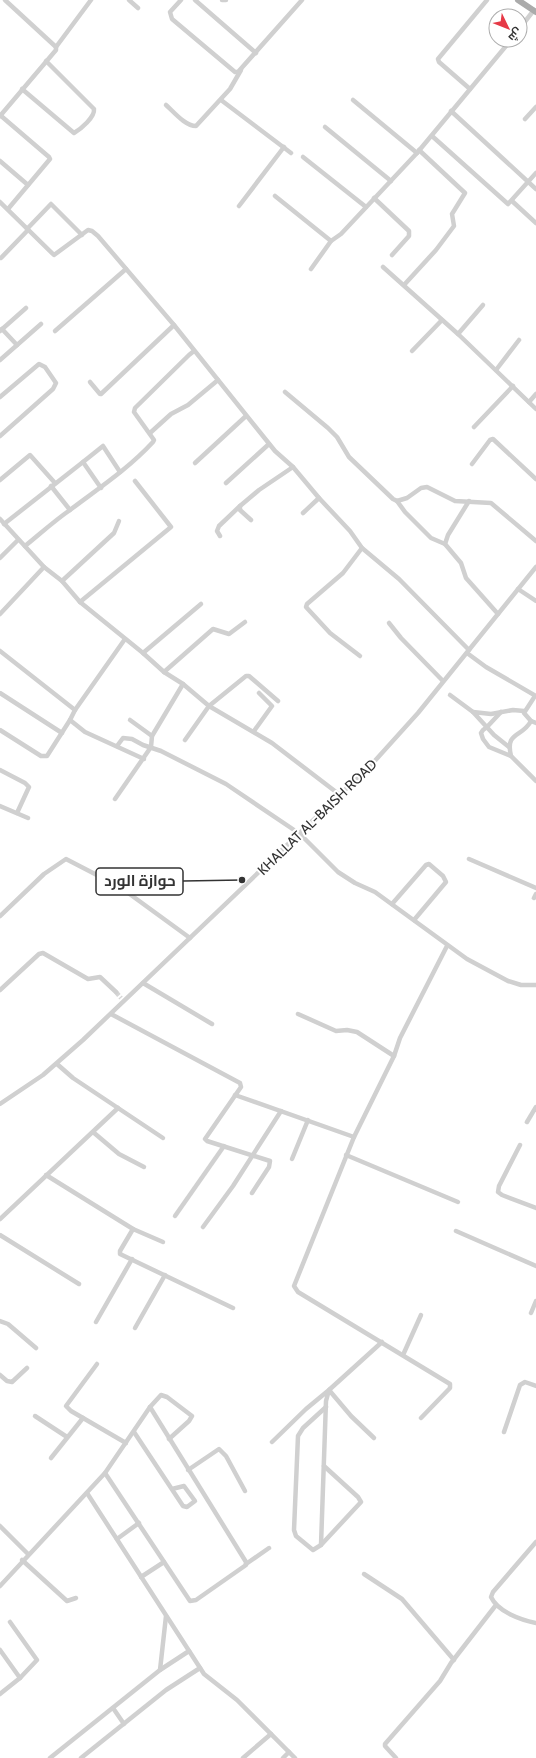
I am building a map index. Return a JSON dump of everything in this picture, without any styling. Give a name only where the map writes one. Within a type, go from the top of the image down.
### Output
[{"type":"main road","points":[[518,0],[535,11]]},
{"type":"street","points":[[5,0],[56,47]]},
{"type":"street","points":[[8,209],[49,162],[49,157],[0,116],[56,50],[56,47],[91,0]]},
{"type":"street","points":[[129,0],[138,8]]},
{"type":"street","points":[[181,0],[170,12],[172,19],[235,72],[241,70]]},
{"type":"street","points":[[195,0],[256,53]]},
{"type":"street","points":[[166,105],[185,121],[196,126],[221,100],[236,81],[241,70],[302,0]]},
{"type":"street","points":[[470,89],[439,62],[438,59],[439,55],[487,0]]},
{"type":"street","points":[[528,19],[535,11]]},
{"type":"street","points":[[310,268],[331,241],[341,234],[432,136],[504,48]]},
{"type":"street","points":[[22,89],[74,133],[79,130],[94,114],[94,109],[46,61]]},
{"type":"street","points":[[221,100],[291,153]]},
{"type":"street","points":[[353,100],[418,151],[465,193],[452,214],[454,226],[436,250],[404,285]]},
{"type":"street","points":[[525,120],[536,107]]},
{"type":"street","points":[[451,111],[536,189]]},
{"type":"street","points":[[325,127],[391,181]]},
{"type":"street","points":[[432,136],[505,203],[508,204],[512,201],[536,173]]},
{"type":"street","points":[[238,206],[284,147]]},
{"type":"street","points":[[303,157],[366,206]]},
{"type":"street","points":[[0,161],[28,185]]},
{"type":"street","points":[[275,196],[331,241]]},
{"type":"street","points":[[374,198],[409,231],[409,236],[392,255]]},
{"type":"street","points":[[512,201],[536,223]]},
{"type":"street","points":[[0,202],[54,256],[89,230],[95,233],[174,325],[269,444],[293,467],[319,498],[350,531],[362,548],[399,579],[468,651],[486,667],[536,696],[524,711]]},
{"type":"street","points":[[1,258],[51,204],[82,235]]},
{"type":"street","points":[[383,267],[458,334],[536,409]]},
{"type":"street","points":[[55,331],[126,269]]},
{"type":"street","points":[[458,334],[483,305]]},
{"type":"street","points":[[17,345],[1,330],[26,308]]},
{"type":"street","points":[[412,351],[442,320]]},
{"type":"street","points":[[0,360],[41,324]]},
{"type":"street","points":[[90,382],[101,394],[174,325]]},
{"type":"street","points":[[496,370],[519,340]]},
{"type":"street","points":[[25,546],[70,510],[101,488],[137,458],[153,442],[154,440],[150,433],[134,412],[135,408],[194,351]]},
{"type":"street","points":[[0,397],[39,364],[44,367],[56,383],[53,389],[0,436]]},
{"type":"street","points":[[150,433],[171,414],[188,405],[218,380]]},
{"type":"street","points":[[474,427],[513,386]]},
{"type":"street","points":[[285,392],[328,428],[336,437],[349,457],[386,493],[397,501],[405,512],[431,538],[445,544],[461,563],[466,578],[498,614]]},
{"type":"street","points":[[529,402],[536,394]]},
{"type":"street","points":[[195,463],[246,416]]},
{"type":"street","points":[[472,464],[490,440],[493,439],[536,479]]},
{"type":"street","points":[[226,483],[269,444]]},
{"type":"street","points":[[4,524],[103,446],[120,472]]},
{"type":"street","points":[[0,480],[30,455],[70,510]]},
{"type":"street","points":[[83,462],[101,488]]},
{"type":"street","points":[[220,536],[217,531],[219,526],[240,506],[264,486],[293,467]]},
{"type":"street","points":[[80,602],[171,527],[135,481]]},
{"type":"street","points":[[397,501],[412,496],[421,488],[427,487],[455,500],[486,502],[494,505],[536,542]]},
{"type":"street","points":[[303,513],[319,498]]},
{"type":"street","points":[[445,544],[448,535],[469,500]]},
{"type":"street","points":[[240,506],[240,510],[251,520]]},
{"type":"street","points":[[0,519],[44,567],[62,581],[80,602],[164,672],[184,684],[209,706],[254,731],[294,758],[340,795]]},
{"type":"street","points":[[62,581],[114,534],[119,521]]},
{"type":"street","points":[[0,558],[18,540]]},
{"type":"street","points":[[360,656],[330,633],[306,607],[307,604],[343,573],[362,548]]},
{"type":"street","points":[[0,614],[44,567]]},
{"type":"street","name":"KHALLAT AL-BAISH ROAD","points":[[0,1104],[43,1076],[57,1064],[111,1014],[123,999],[143,983],[372,764],[418,713],[536,567]]},
{"type":"street","points":[[518,589],[536,601]]},
{"type":"street","points":[[143,653],[201,604]]},
{"type":"street","points":[[164,672],[213,629],[229,634],[244,622]]},
{"type":"street","points":[[389,623],[401,638],[443,681]]},
{"type":"street","points":[[0,730],[45,757],[62,733],[75,710],[125,639]]},
{"type":"street","points":[[0,651],[75,710]]},
{"type":"street","points":[[186,740],[209,706],[248,675],[278,701]]},
{"type":"street","points":[[115,799],[151,747],[152,736],[184,684]]},
{"type":"street","points":[[0,693],[62,733]]},
{"type":"street","points":[[254,731],[272,706],[260,693]]},
{"type":"street","points":[[450,695],[473,712],[494,735],[509,747]]},
{"type":"street","points":[[473,712],[491,714],[513,710],[524,711],[533,722],[511,738],[509,747],[511,756]]},
{"type":"street","points":[[501,712],[481,733],[482,739],[489,747],[511,756],[536,781]]},
{"type":"street","points":[[70,720],[85,732],[144,758]]},
{"type":"street","points":[[130,720],[152,736]]},
{"type":"street","points":[[116,746],[123,738],[128,737],[226,784],[300,834],[338,872],[355,883],[375,892],[467,959],[508,981],[520,985],[536,985]]},
{"type":"street","points":[[0,770],[25,783],[28,787],[17,813]]},
{"type":"street","points":[[0,806],[28,818]]},
{"type":"street","points":[[0,916],[44,874],[66,859],[120,887],[190,938]]},
{"type":"street","points":[[469,859],[536,888]]},
{"type":"street","points":[[392,904],[429,864],[443,876],[446,882],[414,920]]},
{"type":"street","points":[[421,1418],[451,1386],[382,1342],[298,1292],[294,1286],[354,1137],[394,1056],[400,1038],[448,946]]},
{"type":"street","points":[[0,990],[39,954],[43,953],[88,979],[100,977],[116,992]]},
{"type":"street","points":[[143,983],[212,1024]]},
{"type":"street","points":[[111,1014],[240,1083],[241,1087],[205,1138],[207,1141],[271,1163],[252,1193]]},
{"type":"street","points":[[298,1014],[336,1031],[347,1030],[357,1032],[394,1056]]},
{"type":"street","points":[[57,1064],[73,1078],[163,1138]]},
{"type":"street","points":[[235,1095],[354,1137]]},
{"type":"street","points":[[526,1122],[536,1107]]},
{"type":"street","points":[[0,1219],[118,1108]]},
{"type":"street","points":[[203,1227],[281,1111]]},
{"type":"street","points":[[292,1159],[308,1120]]},
{"type":"street","points":[[93,1132],[119,1154],[144,1167]]},
{"type":"street","points":[[520,1145],[499,1186],[498,1192],[502,1196],[536,1208]]},
{"type":"street","points":[[175,1216],[224,1146]]},
{"type":"street","points":[[346,1155],[458,1202]]},
{"type":"street","points":[[46,1175],[133,1229],[163,1242]]},
{"type":"street","points":[[133,1229],[119,1252],[233,1308]]},
{"type":"street","points":[[456,1230],[536,1266]]},
{"type":"street","points":[[0,1235],[79,1284]]},
{"type":"street","points":[[96,1322],[132,1259]]},
{"type":"street","points":[[135,1328],[165,1275]]},
{"type":"street","points":[[531,1313],[536,1301]]},
{"type":"street","points":[[403,1355],[421,1315]]},
{"type":"street","points":[[0,1321],[8,1324],[36,1348]]},
{"type":"street","points":[[272,1442],[306,1409],[382,1342]]},
{"type":"street","points":[[97,1364],[66,1405],[69,1410],[126,1443]]},
{"type":"street","points":[[0,1375],[7,1381],[12,1382],[27,1368]]},
{"type":"street","points":[[504,1432],[520,1385],[525,1382],[536,1386]]},
{"type":"street","points":[[321,1545],[326,1407],[329,1390]]},
{"type":"street","points":[[329,1390],[351,1416],[374,1438]]},
{"type":"street","points":[[0,1586],[22,1560],[105,1473],[150,1407],[162,1395],[191,1415],[189,1421],[169,1439]]},
{"type":"street","points":[[150,1407],[246,1564]]},
{"type":"street","points":[[324,1466],[358,1497],[361,1502],[315,1550],[310,1549],[296,1536],[294,1530],[298,1436],[303,1428],[326,1407]]},
{"type":"street","points":[[35,1416],[67,1437]]},
{"type":"street","points":[[51,1458],[83,1418]]},
{"type":"street","points":[[134,1432],[172,1489],[184,1507],[187,1507],[195,1501],[184,1486],[172,1489]]},
{"type":"street","points":[[188,1470],[219,1449],[226,1456],[245,1490]]},
{"type":"street","points":[[105,1473],[191,1601],[244,1568],[246,1564],[269,1548]]},
{"type":"street","points":[[87,1493],[200,1668],[211,1681],[237,1700],[295,1758]]},
{"type":"street","points":[[116,1539],[139,1523]]},
{"type":"street","points":[[0,1526],[28,1554]]},
{"type":"street","points":[[536,1542],[492,1594],[491,1598],[496,1605],[518,1617],[536,1623]]},
{"type":"street","points":[[22,1560],[57,1591],[63,1599],[68,1602],[76,1598]]},
{"type":"street","points":[[141,1577],[164,1562]]},
{"type":"street","points":[[364,1574],[402,1599],[454,1660]]},
{"type":"street","points":[[396,1758],[385,1746],[385,1744],[440,1681],[496,1605]]},
{"type":"street","points":[[160,1670],[166,1616]]},
{"type":"street","points":[[0,1694],[20,1678],[37,1660],[10,1622]]},
{"type":"street","points":[[0,1650],[20,1678]]},
{"type":"street","points":[[50,1758],[160,1670],[189,1651]]},
{"type":"street","points":[[81,1758],[166,1690],[200,1668]]},
{"type":"street","points":[[113,1708],[124,1724]]},
{"type":"street","points":[[243,1758],[271,1734]]},
{"type":"street","points":[[283,1758],[289,1752]]},
{"type":"tunnel","points":[[116,992],[121,998]]},
{"type":"place","name":"حوازة الورد","points":[[242,880]]}]
